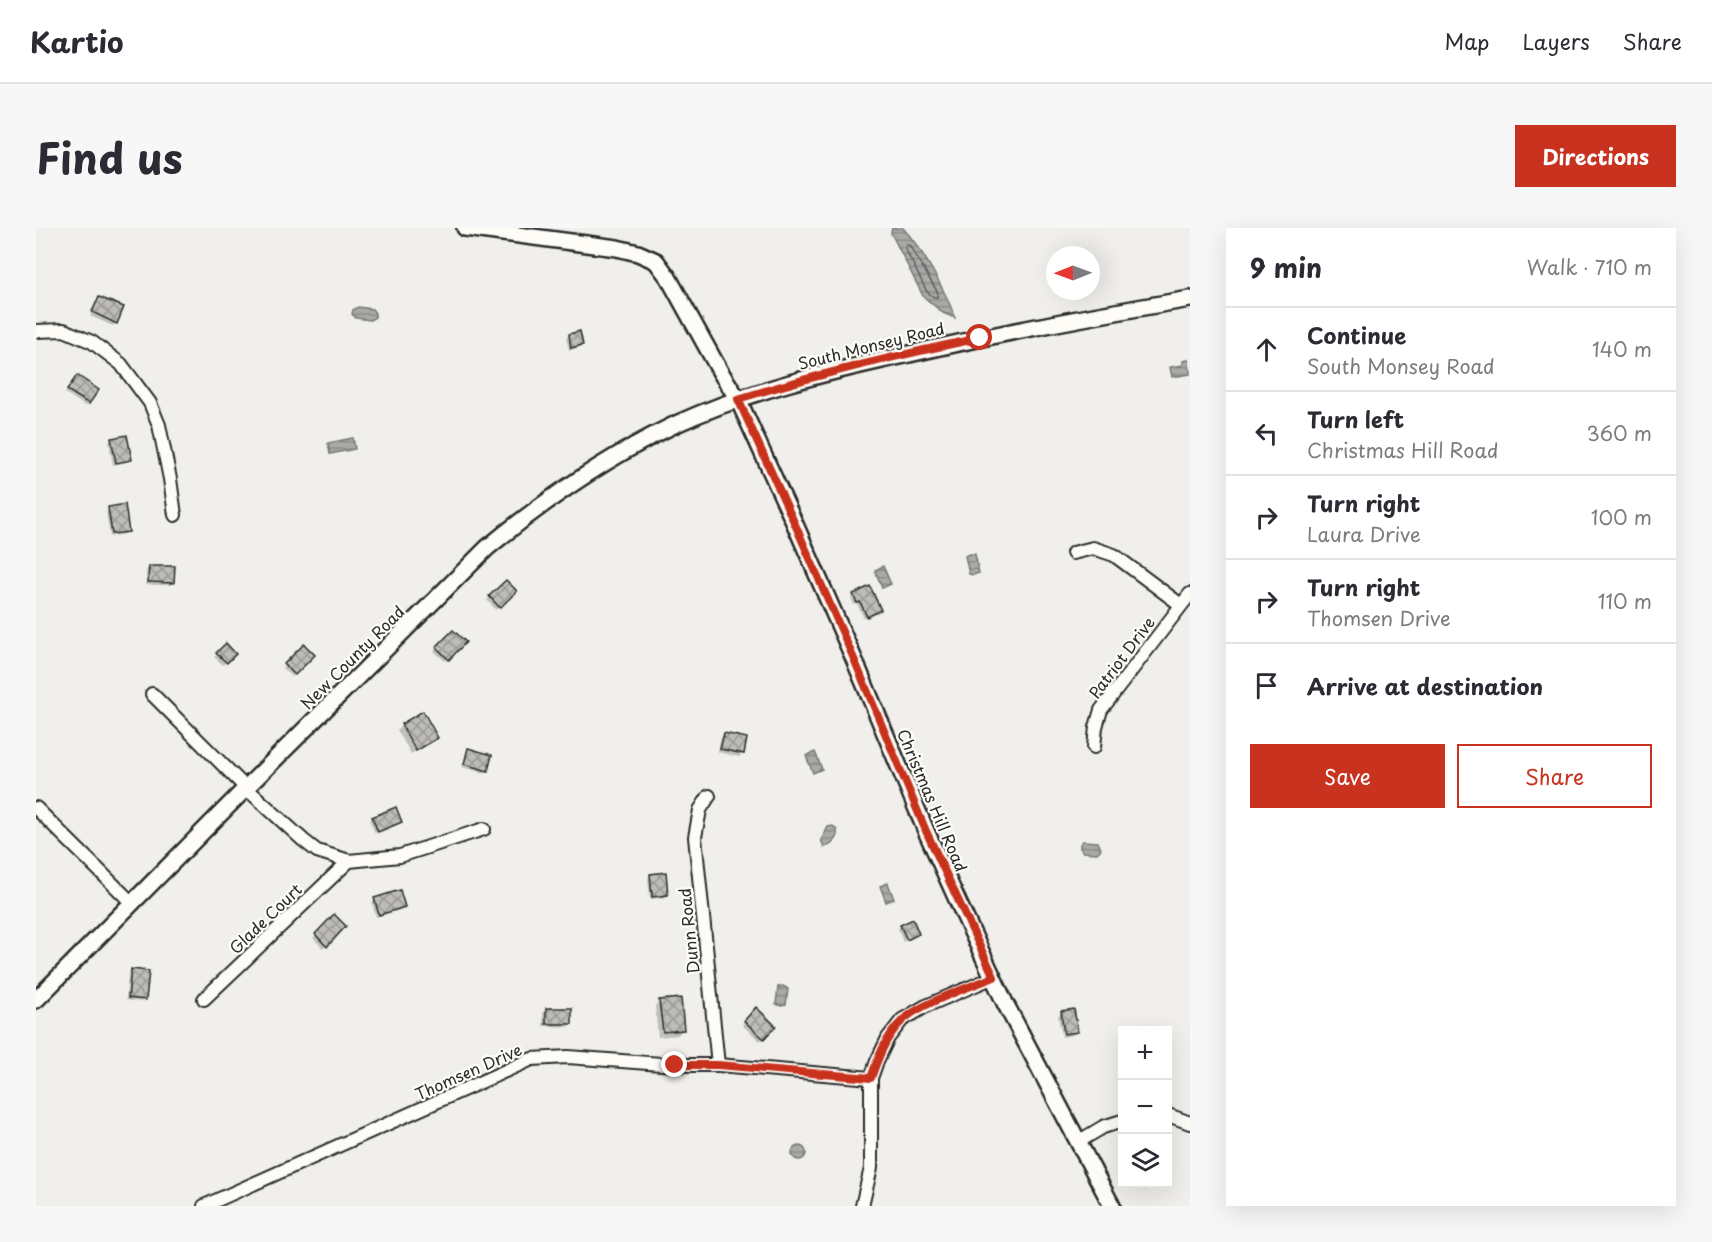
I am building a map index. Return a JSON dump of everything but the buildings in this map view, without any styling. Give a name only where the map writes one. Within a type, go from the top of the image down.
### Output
[{"type":"street","name":"Christmas Hill Road","points":[[465,228],[616,248],[638,253],[656,261],[668,277],[721,373],[738,399],[854,659],[926,831],[1005,1003],[1112,1206]]},
{"type":"street","name":"South Monsey Road","points":[[738,399],[813,377],[958,343],[1190,299]]},
{"type":"street","points":[[36,331],[64,330],[92,342],[121,364],[150,403],[159,425],[175,515]]},
{"type":"street","name":"New County Road","points":[[36,1000],[487,548],[570,484],[621,453],[676,424],[738,399]]},
{"type":"street","points":[[1073,553],[1093,548],[1114,555],[1181,605]]},
{"type":"street","name":"Patriot Drive","points":[[1094,747],[1101,710],[1190,594]]},
{"type":"street","points":[[152,694],[246,788],[317,851],[349,861],[400,856],[484,829]]},
{"type":"street","name":"Dunn Road","points":[[709,796],[700,810],[695,837],[718,1065]]},
{"type":"street","points":[[36,808],[132,903]]},
{"type":"street","name":"Glade Court","points":[[204,999],[349,861]]},
{"type":"street","points":[[862,1206],[871,1168],[871,1078],[888,1038],[902,1020],[926,1006],[994,977]]},
{"type":"street","name":"Thomsen Drive","points":[[204,1206],[532,1059],[568,1057],[675,1065],[718,1065],[871,1078]]},
{"type":"street","points":[[1172,1117],[1190,1123]]},
{"type":"street","points":[[1078,1142],[1104,1127],[1118,1122]]},
{"type":"water","points":[[892,228],[903,228],[918,247],[940,283],[955,318],[943,313],[923,296],[891,233]]},
{"type":"water","points":[[358,307],[372,309],[375,317],[370,320],[356,318],[352,314],[353,310]]},
{"type":"water","points":[[1189,360],[1190,374],[1172,377],[1170,367],[1183,365],[1183,361]]},
{"type":"water","points":[[353,438],[355,449],[330,454],[328,443]]},
{"type":"water","points":[[975,554],[979,573],[969,574],[965,556]]},
{"type":"water","points":[[883,566],[891,584],[882,588],[875,570]]},
{"type":"water","points":[[815,752],[822,769],[813,773],[806,756]]},
{"type":"water","points":[[833,826],[837,830],[836,839],[824,847],[821,840],[828,827]]},
{"type":"water","points":[[1083,841],[1098,842],[1101,849],[1097,853],[1083,852],[1080,844]]},
{"type":"water","points":[[888,883],[894,899],[886,902],[880,886]]},
{"type":"water","points":[[783,986],[788,989],[786,1005],[781,1006],[776,1004],[778,987]]},
{"type":"water","points":[[799,1146],[804,1148],[806,1153],[804,1158],[799,1160],[794,1158],[792,1153],[794,1148]]},
{"type":"route","points":[[675,1065],[718,1065],[871,1078],[888,1038],[902,1020],[926,1006],[994,977],[926,831],[854,659],[738,399],[855,366],[980,338]]}]
